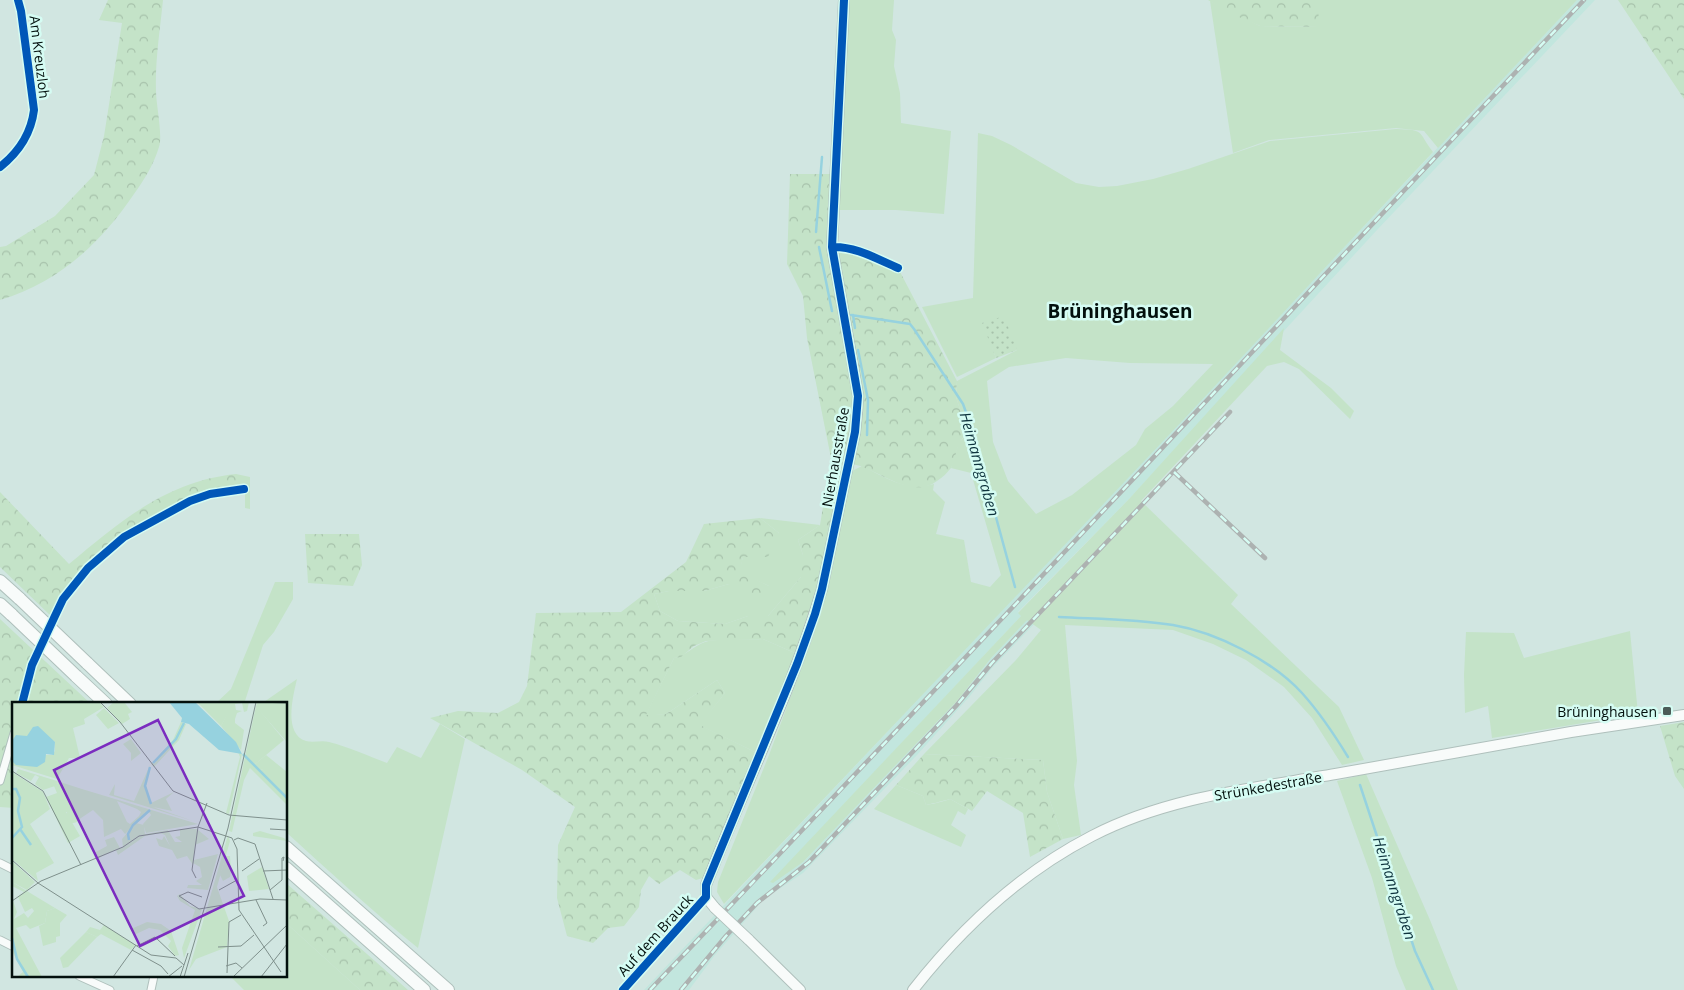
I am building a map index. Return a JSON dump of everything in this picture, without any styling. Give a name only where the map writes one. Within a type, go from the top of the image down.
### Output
[{"type":"highway","points":[[0,581],[128,702]]},
{"type":"highway","points":[[0,604],[104,702]]},
{"type":"highway","points":[[288,849],[448,990]]},
{"type":"highway","points":[[288,870],[424,990]]},
{"type":"main road","name":"Nierhausstraße","points":[[706,897],[706,886],[710,875],[793,673],[815,614],[855,432],[858,396],[832,247],[844,0]]},
{"type":"main road","name":"Strünkedestraße","points":[[913,990],[926,973],[972,924],[1031,875],[1087,838],[1153,810],[1227,792],[1570,732],[1684,715]]},
{"type":"main road","points":[[706,897],[800,990]]},
{"type":"street","name":"Am Kreuzloh","points":[[0,167],[17,152],[28,135],[34,110],[18,0]]},
{"type":"street","points":[[832,247],[858,251],[898,268]]},
{"type":"street","points":[[23,702],[32,665],[63,599],[88,568],[124,537],[190,501],[210,494],[244,489]]},
{"type":"street","points":[[0,782],[12,739]]},
{"type":"street","points":[[0,863],[12,869]]},
{"type":"street","name":"Auf dem Brauck","points":[[623,990],[706,897]]},
{"type":"street","points":[[0,940],[12,946]]},
{"type":"street","points":[[83,978],[110,990]]},
{"type":"shaded area","points":[[1577,0],[1595,0],[1377,230],[1129,499],[1018,612],[1022,615],[771,882],[803,862],[957,701],[991,658],[1070,573],[1146,507],[992,668],[970,696],[917,755],[803,873],[764,899],[715,955],[689,990],[644,990]]},
{"type":"green space","points":[[108,0],[163,0],[156,68],[156,97],[160,135],[157,153],[134,194],[92,245],[59,272],[41,283],[21,293],[0,300],[0,247],[6,246],[55,216],[94,175],[104,136],[122,23],[99,20]]},
{"type":"green space","points":[[838,0],[894,0],[892,30],[896,40],[894,66],[900,93],[901,123],[951,131],[944,214],[896,210],[833,210],[838,123]]},
{"type":"green space","points":[[1208,0],[1318,0],[1319,27],[1260,26],[1232,14]]},
{"type":"green space","points":[[1318,0],[1577,0],[1438,148],[1424,131],[1396,128],[1269,140],[1233,153],[1210,1],[1260,26],[1318,27]]},
{"type":"green space","points":[[1618,0],[1684,0],[1684,99]]},
{"type":"green space","points":[[1406,129],[1420,133],[1433,152],[1184,419],[724,904],[717,892],[718,882],[769,755],[813,637],[829,584],[852,471],[862,466],[888,479],[906,485],[924,486],[934,484],[933,490],[945,502],[936,534],[964,540],[971,582],[990,587],[1001,575],[971,473],[951,468],[959,442],[968,434],[956,397],[957,381],[1017,350],[983,322],[996,358],[957,377],[922,307],[973,298],[978,133],[992,136],[1011,145],[1076,183],[1099,187],[1117,186],[1153,179],[1270,141]],"holes":[[[1066,358],[1130,363],[1213,364],[1173,406],[1145,429],[1136,445],[1072,495],[1036,514],[1008,481],[993,442],[987,381],[1009,367]]]},
{"type":"green space","points":[[790,174],[835,174],[832,246],[841,247],[898,268],[957,381],[956,397],[968,434],[959,444],[951,468],[941,478],[928,486],[919,487],[900,484],[863,467],[846,463],[814,607],[797,654],[763,639],[706,641],[694,646],[681,657],[674,658],[646,715],[666,714],[717,680],[725,693],[700,725],[755,752],[703,878],[696,880],[680,870],[659,884],[649,876],[641,890],[639,907],[624,926],[608,928],[593,943],[567,936],[557,898],[558,845],[575,807],[522,770],[430,718],[458,711],[498,713],[519,702],[527,686],[536,613],[621,612],[686,562],[704,524],[760,518],[779,533],[768,557],[743,557],[740,571],[769,586],[762,601],[729,584],[704,591],[669,591],[654,594],[660,611],[678,621],[725,624],[748,616],[768,616],[801,577],[795,570],[803,555],[798,540],[820,525],[831,458],[807,338],[803,296],[787,264]]},
{"type":"green space","points":[[1004,316],[1017,350],[996,358],[982,323]]},
{"type":"green space","points":[[1284,328],[1280,350],[1331,388],[1354,411],[1350,419],[1299,369],[1284,362],[1267,366],[1141,501],[1238,595],[1231,604],[1339,707],[1364,760],[1342,765],[1312,718],[1284,687],[1246,660],[1213,644],[1173,630],[1065,625],[1077,761],[1074,785],[1081,835],[1063,839],[1047,792],[1043,760],[924,754],[1016,660],[1041,630],[1027,620],[991,658],[957,701],[803,862],[773,883],[770,882],[1021,616],[1018,613],[1129,499]]},
{"type":"green space","points":[[236,474],[250,477],[250,509],[245,508],[245,492],[197,502],[124,542],[85,570],[54,619],[0,567],[0,492],[69,564],[126,518],[167,494],[211,478]]},
{"type":"green space","points":[[760,518],[820,525],[798,540],[803,555],[801,577],[768,616],[748,616],[725,624],[678,621],[660,611],[654,594],[669,591],[704,591],[729,584],[769,586],[739,572],[743,557],[779,533]]},
{"type":"green space","points":[[305,534],[359,534],[362,565],[353,586],[308,583]]},
{"type":"green space","points":[[275,582],[293,582],[293,599],[274,632],[263,645],[245,702],[217,702],[231,689]]},
{"type":"green space","points":[[0,619],[89,702],[12,702],[12,808],[0,807]]},
{"type":"green space","points":[[1630,631],[1638,714],[1492,738],[1488,706],[1465,713],[1466,632],[1514,633],[1524,658]]},
{"type":"green space","points":[[763,639],[797,654],[755,752],[699,725],[725,693],[717,680],[666,714],[645,716],[674,658],[705,642]]},
{"type":"green space","points":[[297,679],[291,714],[294,731],[299,737],[312,742],[329,742],[387,763],[397,747],[421,758],[440,724],[465,739],[418,948],[288,834],[288,702],[264,702]]},
{"type":"green space","points":[[1684,722],[1684,789],[1675,776],[1660,726]]},
{"type":"green space","points":[[924,754],[1043,760],[1047,792],[1063,839],[1030,857],[1023,813],[987,791],[972,811],[950,799],[926,805],[923,796],[896,785]]},
{"type":"green space","points":[[1366,774],[1430,920],[1458,990],[1406,990],[1396,966],[1372,878],[1337,781]]},
{"type":"green space","points":[[896,785],[923,796],[926,805],[950,799],[968,809],[965,815],[958,811],[951,825],[966,835],[961,847],[874,809]]},
{"type":"green space","points":[[288,885],[408,990],[360,990],[288,925]]},
{"type":"green space","points":[[288,925],[360,990],[244,990],[232,978],[288,978]]},
{"type":"waterway","name":"Heimanngraben","points":[[816,232],[822,157]]},
{"type":"waterway","name":"Heimanngraben","points":[[819,247],[832,311]]},
{"type":"waterway","name":"Heimanngraben","points":[[851,315],[910,324],[963,404],[972,429],[1015,587]]},
{"type":"waterway","points":[[853,315],[855,328]]},
{"type":"waterway","points":[[858,350],[868,400],[867,435]]},
{"type":"waterway","name":"Heimanngraben","points":[[1059,617],[1130,620],[1173,625],[1207,634],[1242,649],[1275,669],[1302,693],[1315,708],[1348,757]]},
{"type":"waterway","name":"Heimanngraben","points":[[1360,785],[1415,951],[1433,990]]},
{"type":"railway","points":[[650,990],[1584,0]]},
{"type":"railway","points":[[681,990],[726,936],[757,903],[809,862],[956,706],[992,663],[1230,412]]},
{"type":"railway","points":[[1174,472],[1265,558]]},
{"type":"cycle path","points":[[0,167],[23,142],[30,127],[34,110],[18,0]]},
{"type":"cycle path","points":[[623,990],[706,897],[706,885],[797,664],[822,589],[855,432],[858,396],[832,247],[844,0]]},
{"type":"cycle path","points":[[832,247],[857,251],[898,268]]},
{"type":"cycle path","points":[[23,702],[32,665],[63,599],[88,568],[124,537],[190,501],[210,494],[244,489]]},
{"type":"place","name":"Brüninghausen","points":[[1667,711]]},
{"type":"district","name":"Brüninghausen","points":[[1120,311]]}]
